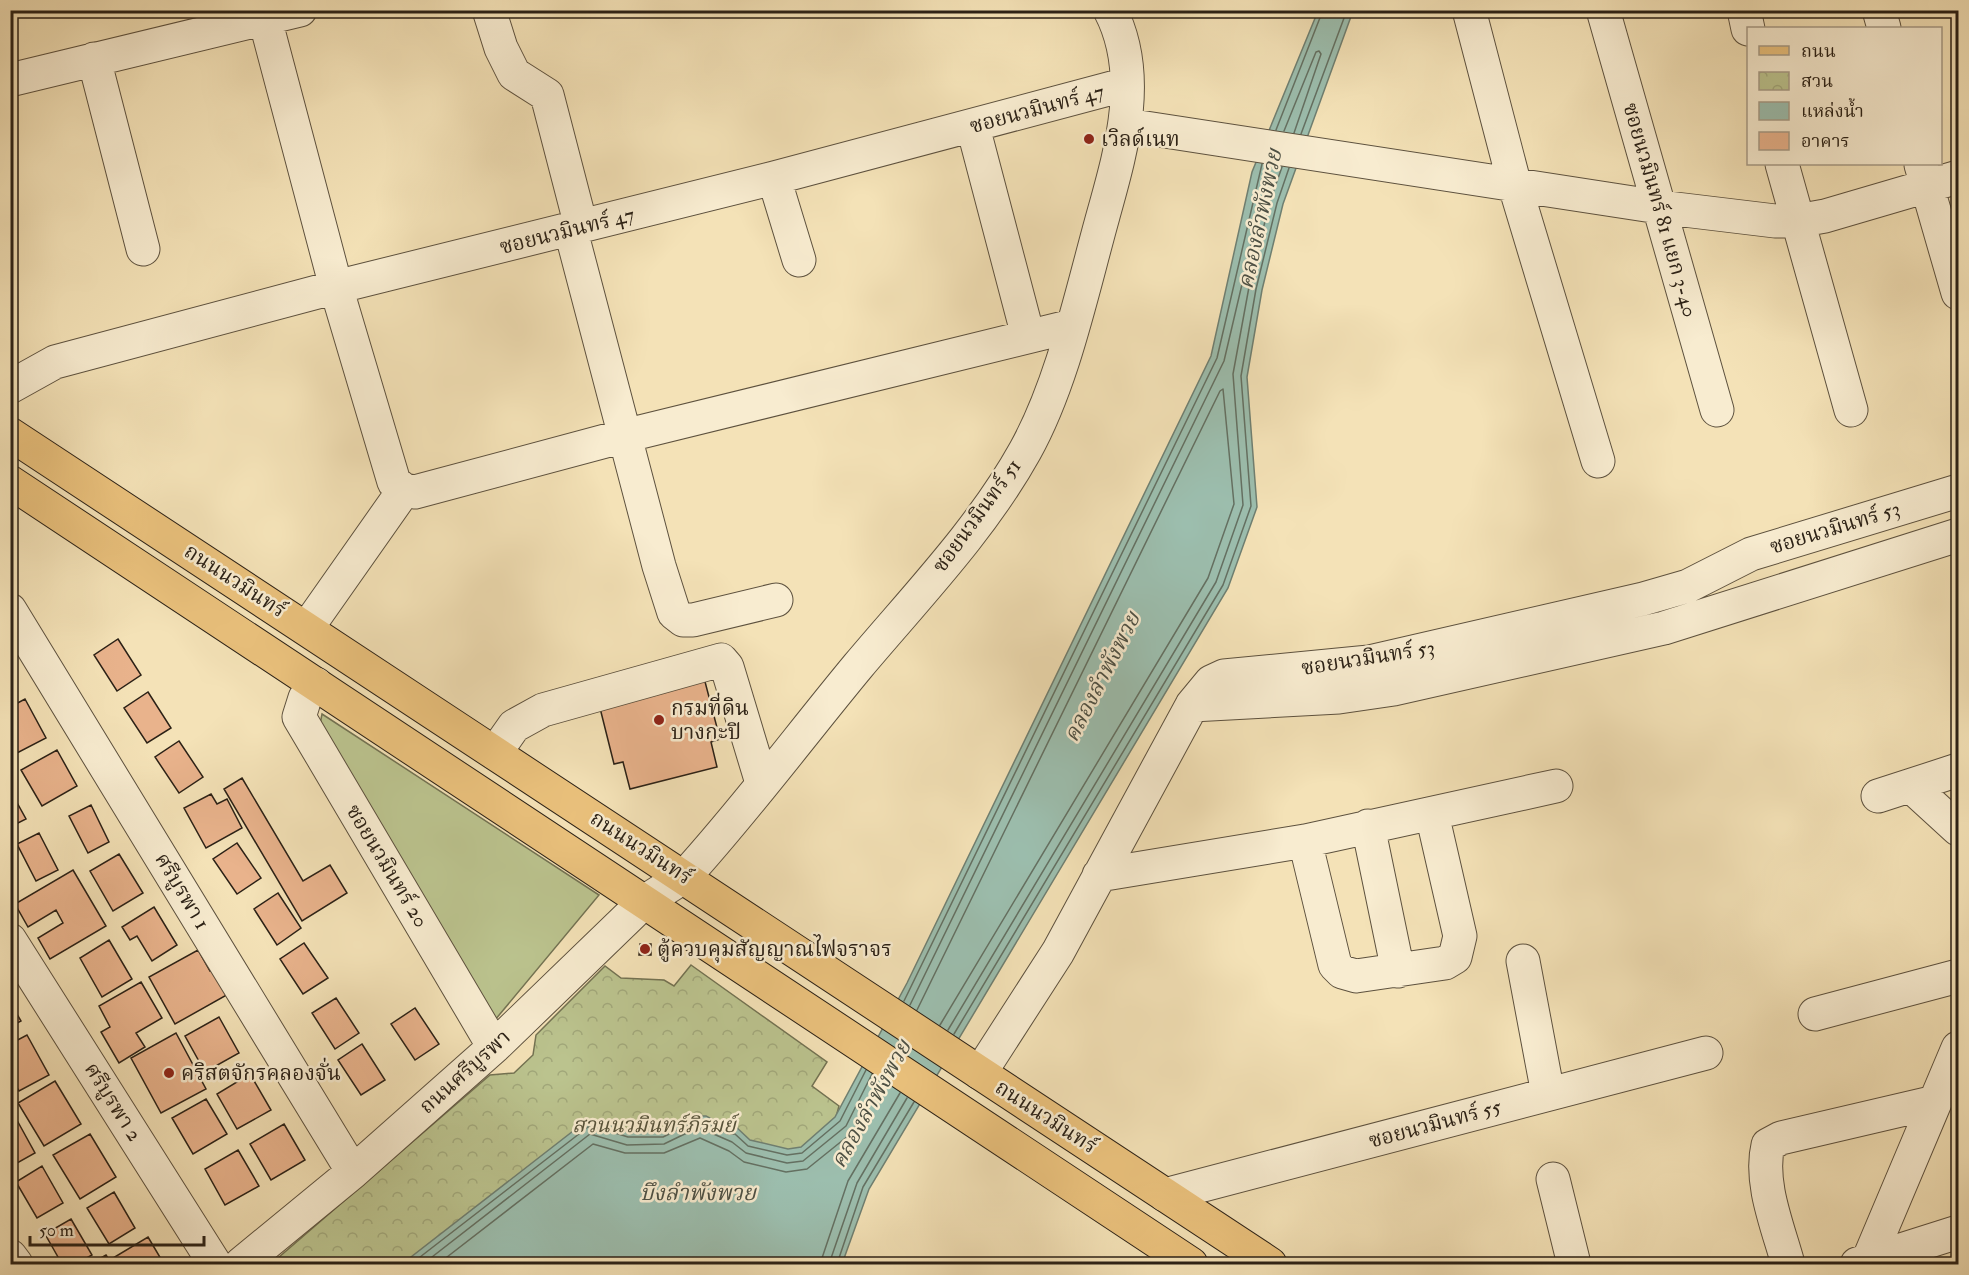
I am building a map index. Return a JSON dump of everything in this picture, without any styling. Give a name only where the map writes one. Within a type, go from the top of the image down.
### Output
[{"type":"main road","name":"ถนนนวมินทร์","points":[[10,434],[685,876],[1270,1264]]},
{"type":"main road","name":"ถนนนวมินทร์","points":[[14,491],[316,684],[1191,1264]]},
{"type":"street","points":[[10,80],[300,10]]},
{"type":"street","points":[[489,10],[501,48],[514,74],[547,95],[624,436],[674,613],[683,620],[693,620],[776,600]]},
{"type":"street","name":"ซอยนวมินทร์ 51","points":[[685,876],[979,521],[1029,442],[1042,415],[1072,326],[1126,125],[1127,84],[1121,31],[1110,10]]},
{"type":"street","points":[[1469,10],[1515,186],[1598,461]]},
{"type":"street","name":"ซอยนวมินทร์ 81 แยก 3-40","points":[[1603,10],[1717,410]]},
{"type":"street","points":[[1744,10],[1748,27]]},
{"type":"street","points":[[1879,10],[1884,27]]},
{"type":"street","points":[[265,19],[336,287],[394,482],[404,490],[416,492],[624,436],[1072,326]]},
{"type":"street","points":[[94,59],[143,249]]},
{"type":"street","name":"ซอยนวมินทร์ 47","points":[[10,387],[55,362],[336,287],[973,127],[1127,84]]},
{"type":"street","points":[[1126,125],[1515,186],[1774,221],[1797,221],[1825,216],[1924,175],[1959,177]]},
{"type":"street","points":[[973,127],[1028,336]]},
{"type":"street","points":[[1782,165],[1851,410]]},
{"type":"street","points":[[1924,175],[1959,293]]},
{"type":"street","points":[[774,178],[799,260]]},
{"type":"street","points":[[306,628],[404,490]]},
{"type":"street","name":"ซอยนวมินทร์ 53","points":[[968,1065],[1058,952],[1192,705],[1211,682],[1224,676],[1369,662],[1643,599],[1688,586],[1751,554],[1959,491]]},
{"type":"street","points":[[1192,705],[1339,697],[1405,687],[1664,628],[1959,535]]},
{"type":"street","name":"ศรีบูรพา 1","points":[[10,610],[352,1172]]},
{"type":"street","points":[[495,753],[514,726],[543,710],[721,660],[727,668],[762,783]]},
{"type":"street","name":"ซอยนวมินทร์ 20","points":[[316,684],[305,698],[299,717],[494,1047]]},
{"type":"street","points":[[1878,796],[1959,770]]},
{"type":"street","points":[[1099,875],[1305,841],[1556,786]]},
{"type":"street","points":[[1911,786],[1959,830]]},
{"type":"street","points":[[1305,841],[1335,965],[1342,972],[1356,976],[1445,963],[1455,957],[1460,936],[1432,814]]},
{"type":"street","points":[[1368,826],[1398,971]]},
{"type":"street","name":"ถนนศรีบูรพา","points":[[241,1264],[352,1172],[494,1047],[644,902],[685,876]]},
{"type":"street","name":"ศรีบูรพา 2","points":[[10,940],[215,1264]]},
{"type":"street","points":[[1523,961],[1548,1094]]},
{"type":"street","points":[[1815,1014],[1959,976]]},
{"type":"street","points":[[1862,1263],[1959,1047]]},
{"type":"street","name":"ซอยนวมินทร์ 55","points":[[1165,1196],[1706,1053]]},
{"type":"street","points":[[1788,1264],[1766,1180],[1764,1159],[1768,1145],[1781,1138],[1935,1102]]},
{"type":"street","points":[[1553,1179],[1574,1264]]},
{"type":"street","points":[[1862,1263],[1959,1232]]},
{"type":"street","points":[[10,1256],[16,1264]]},
{"type":"green space","points":[[322,714],[599,895],[490,1026],[318,735]]},
{"type":"green space","name":"สวนนวมินทร์ภิรมย์","points":[[691,965],[827,1062],[812,1086],[839,1106],[836,1117],[801,1148],[768,1264],[271,1264],[490,1075],[514,1073],[533,1055],[536,1035],[605,966],[621,978],[664,980],[674,986]]},
{"type":"water","points":[[1318,11],[1353,11],[1283,204],[1262,290],[1247,377],[1257,507],[1228,588],[869,1189],[842,1264],[402,1264],[586,1121],[597,1121],[629,1131],[663,1131],[693,1116],[706,1116],[731,1129],[734,1125],[750,1140],[788,1149],[801,1147],[835,1117],[907,983],[1211,356],[1252,172]]},
{"type":"building","points":[[118,639],[141,675],[117,691],[94,655]]},
{"type":"building","name":"กรมที่ดิน บางกะปิ","points":[[703,674],[720,739],[711,742],[717,767],[630,789],[623,762],[614,764],[598,700]]},
{"type":"building","points":[[148,692],[171,728],[147,743],[124,708]]},
{"type":"building","points":[[25,699],[46,738],[17,753],[10,740],[10,707]]},
{"type":"building","points":[[179,741],[203,777],[179,793],[155,757]]},
{"type":"building","points":[[57,750],[77,786],[42,806],[21,770]]},
{"type":"building","points":[[242,778],[303,881],[330,865],[347,893],[302,921],[224,789]]},
{"type":"building","points":[[10,790],[26,819],[10,827]]},
{"type":"building","points":[[211,794],[217,804],[227,799],[242,828],[206,848],[184,808]]},
{"type":"building","points":[[91,805],[109,842],[88,853],[69,816]]},
{"type":"building","points":[[39,833],[58,870],[36,881],[17,844]]},
{"type":"building","points":[[237,843],[261,878],[237,894],[213,859]]},
{"type":"building","points":[[119,854],[143,893],[113,911],[90,871]]},
{"type":"building","points":[[73,870],[106,926],[50,959],[38,938],[63,923],[56,910],[28,927],[15,904]]},
{"type":"building","points":[[278,893],[301,928],[277,945],[254,909]]},
{"type":"building","points":[[154,907],[177,945],[152,961],[137,936],[130,940],[122,927]]},
{"type":"building","points":[[109,940],[132,979],[102,997],[80,958]]},
{"type":"building","points":[[304,943],[328,978],[303,994],[280,959]]},
{"type":"building","name":"ตู้ควบคุมสัญญาณไฟจราจร","points":[[640,944],[651,944],[651,955],[639,955]]},
{"type":"building","points":[[198,950],[210,971],[218,967],[232,992],[175,1024],[149,977]]},
{"type":"building","points":[[141,982],[162,1018],[136,1033],[145,1047],[119,1063],[101,1032],[110,1027],[99,1006]]},
{"type":"building","points":[[336,998],[359,1033],[335,1049],[312,1013]]},
{"type":"building","points":[[10,1002],[21,1021],[10,1027]]},
{"type":"building","points":[[415,1008],[439,1044],[415,1060],[391,1024]]},
{"type":"building","points":[[219,1017],[239,1053],[205,1072],[185,1036]]},
{"type":"building","name":"คริสตจักรคลองจั่น","points":[[176,1033],[206,1089],[161,1113],[131,1058]]},
{"type":"building","points":[[27,1035],[49,1075],[19,1091],[10,1076],[10,1044]]},
{"type":"building","points":[[362,1044],[385,1080],[361,1095],[338,1060]]},
{"type":"building","points":[[250,1074],[271,1110],[237,1129],[217,1094]]},
{"type":"building","points":[[55,1081],[81,1124],[44,1146],[18,1103]]},
{"type":"building","points":[[206,1099],[227,1134],[193,1154],[172,1118]]},
{"type":"building","points":[[13,1113],[35,1153],[10,1167],[10,1114]]},
{"type":"building","points":[[284,1124],[305,1160],[271,1180],[250,1144]]},
{"type":"building","points":[[90,1134],[116,1177],[80,1199],[53,1155]]},
{"type":"building","points":[[238,1150],[259,1186],[225,1205],[205,1169]]},
{"type":"building","points":[[42,1166],[63,1203],[37,1218],[16,1182]]},
{"type":"building","points":[[114,1192],[135,1228],[109,1244],[87,1208]]},
{"type":"building","points":[[71,1219],[92,1255],[76,1264],[62,1264],[45,1234]]},
{"type":"building","points":[[148,1237],[164,1264],[117,1264],[113,1258]]},
{"type":"building","points":[[106,1255],[112,1264],[90,1264]]},
{"type":"place","name":"เวิลด์เนท","points":[[1089,139]]},
{"type":"place","name":"กรมที่ดิน บางกะปิ","points":[[659,720]]},
{"type":"place","name":"ตู้ควบคุมสัญญาณไฟจราจร","points":[[645,949]]},
{"type":"place","name":"คริสตจักรคลองจั่น","points":[[169,1073]]},
{"type":"water label","name":"คลองลำพังพวย","points":[[1260,219]]},
{"type":"water label","name":"คลองลำพังพวย","points":[[1102,677]]},
{"type":"water label","name":"คลองลำพังพวย","points":[[871,1104]]},
{"type":"water label","name":"บึงลำพังพวย","points":[[698,1193]]}]
